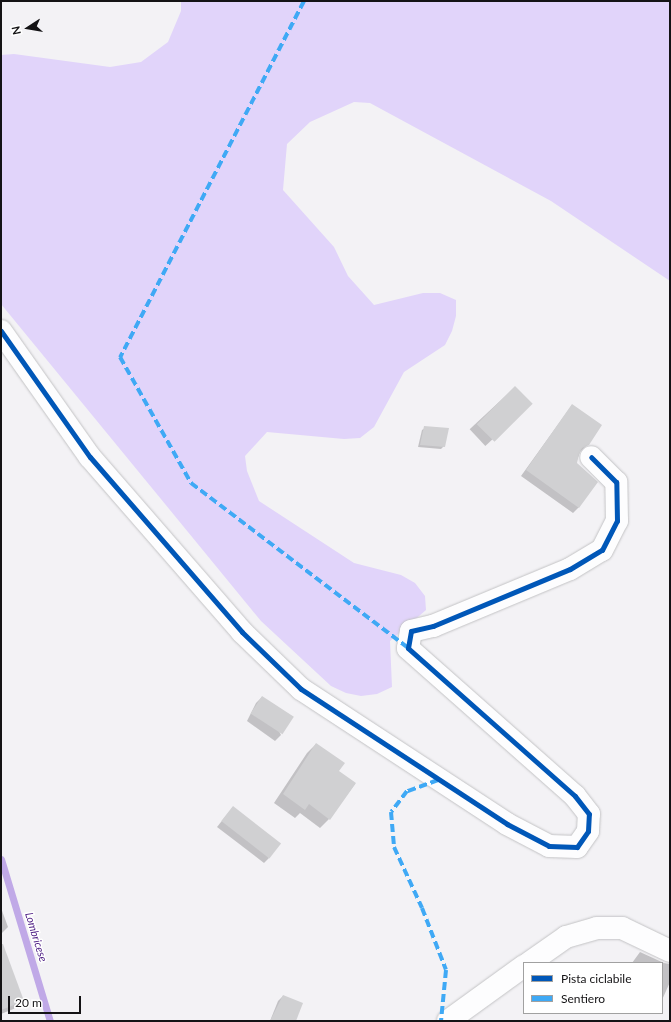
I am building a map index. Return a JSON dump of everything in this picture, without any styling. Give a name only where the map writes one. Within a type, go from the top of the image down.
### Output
[{"type":"street","points":[[1,331],[90,457],[242,632],[301,689],[507,824],[549,846],[577,847],[588,831],[589,814],[575,796],[408,648],[411,630],[433,626],[570,569],[602,550],[617,521],[616,482],[591,457]]},
{"type":"street","points":[[530,962],[566,938],[597,928],[622,928],[670,951]]},
{"type":"street","points":[[448,1021],[523,967]]},
{"type":"shaded area","points":[[181,1],[670,1],[670,281],[551,201],[370,103],[354,102],[310,122],[287,144],[283,190],[334,247],[348,276],[374,305],[423,293],[440,293],[456,300],[456,316],[452,331],[445,345],[404,372],[374,427],[360,438],[344,439],[267,432],[245,456],[247,471],[259,501],[354,563],[401,575],[415,583],[425,596],[426,610],[390,641],[392,687],[377,694],[361,696],[346,693],[331,686],[261,621],[1,304],[1,55],[14,54],[110,67],[141,62],[168,42],[181,11]]},
{"type":"building","points":[[515,386],[533,404],[494,442],[477,424]]},
{"type":"building","points":[[572,404],[602,425],[589,445],[582,448],[579,454],[577,463],[598,482],[579,508],[526,470]]},
{"type":"building","points":[[424,426],[449,428],[445,447],[420,445]]},
{"type":"building","points":[[262,696],[294,717],[282,734],[251,714]]},
{"type":"building","points":[[316,743],[345,763],[339,771],[356,783],[330,820],[309,804],[305,810],[283,794]]},
{"type":"building","points":[[233,806],[281,844],[269,859],[221,821]]},
{"type":"building","points":[[1,944],[3,944],[24,1001],[1,1010]]},
{"type":"building","points":[[283,995],[303,1003],[296,1021],[270,1021]]},
{"type":"waterway","name":"Lombricese","points":[[1,859],[50,1021]]},
{"type":"marked path","points":[[304,1],[120,357],[191,483],[408,648]]},
{"type":"marked path","points":[[438,780],[407,791],[391,812],[394,847],[422,908],[446,970],[441,1021]]},
{"type":"cycle path","points":[[1,331],[90,457],[242,632],[301,689],[507,824],[549,846],[577,847],[588,831],[589,814],[575,796],[408,648],[411,631],[433,626],[570,569],[602,550],[617,521],[616,482],[591,457]]}]
